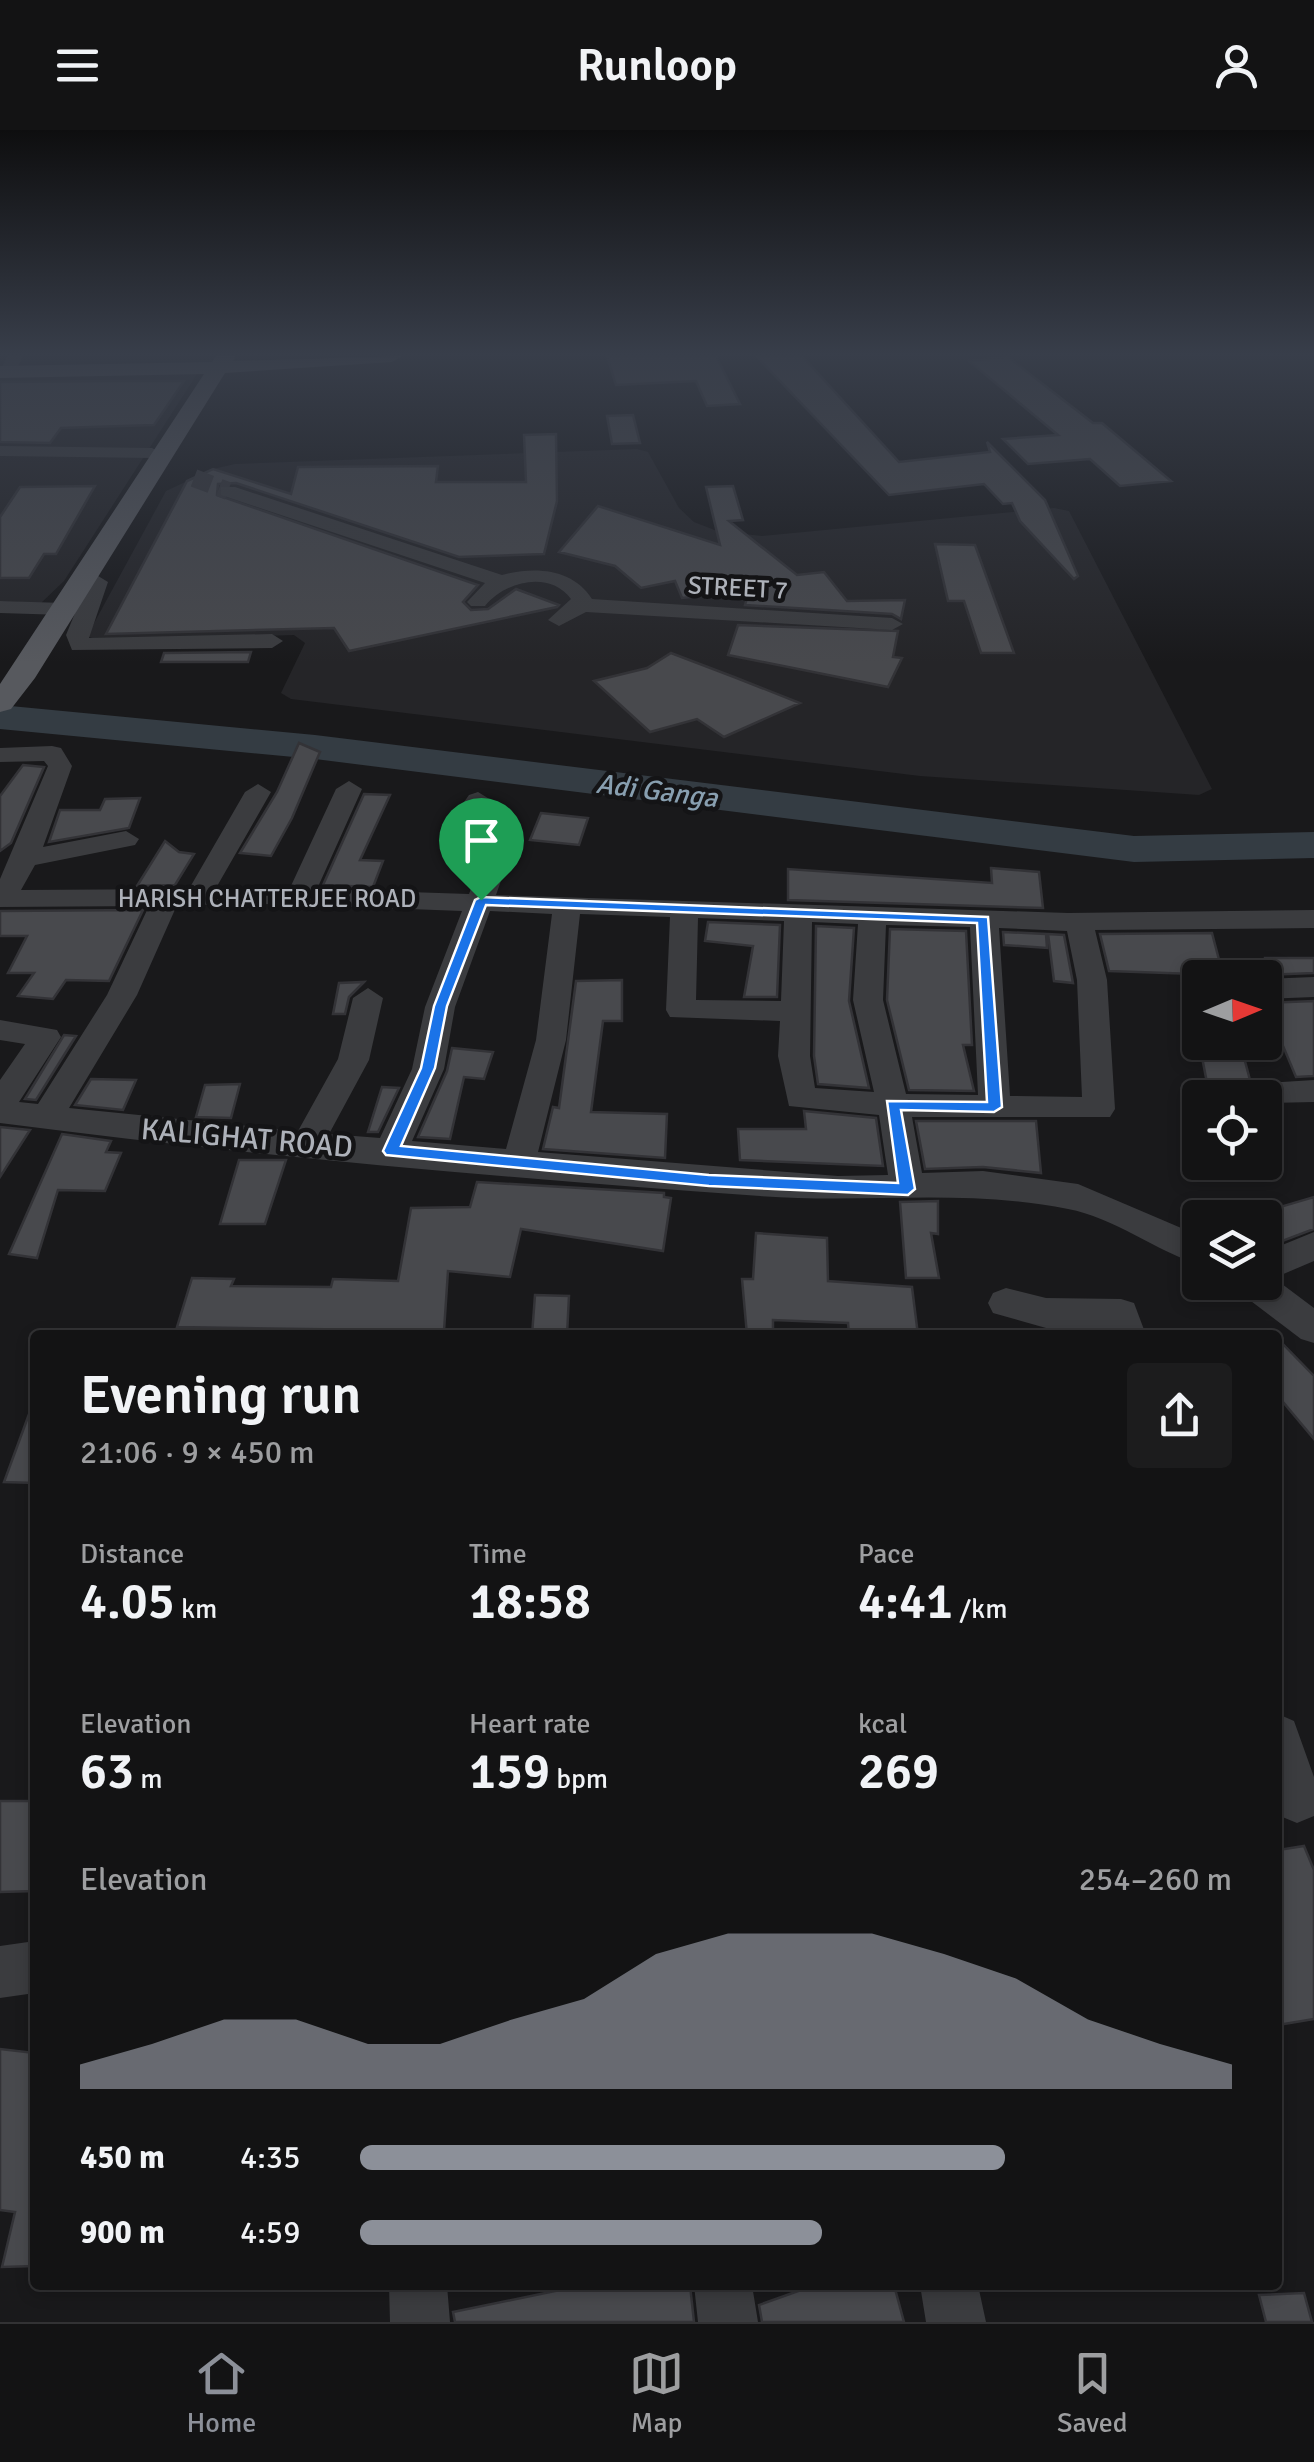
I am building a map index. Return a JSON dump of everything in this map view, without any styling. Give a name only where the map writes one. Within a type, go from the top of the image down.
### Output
[{"type":"main road","points":[[54,606],[86,574],[153,458]]},
{"type":"main road","points":[[0,703],[10,676],[153,458]]},
{"type":"street","points":[[18,468],[39,458]]},
{"type":"street","points":[[228,491],[502,582]]},
{"type":"street","points":[[86,574],[98,582],[95,600],[78,636],[80,645],[272,641]]},
{"type":"street","points":[[478,602],[485,590],[502,582],[525,577],[560,580],[580,594],[580,605],[560,620]]},
{"type":"street","name":"STREET 7","points":[[580,605],[892,624]]},
{"type":"street","points":[[0,607],[54,606]]},
{"type":"street","points":[[0,756],[52,752],[60,766],[25,860],[1,898]]},
{"type":"street","points":[[300,896],[349,789]]},
{"type":"street","points":[[198,896],[258,792]]},
{"type":"street","points":[[391,1151],[428,1068],[440,1006],[498,852],[455,846],[455,833],[478,800]]},
{"type":"street","points":[[25,860],[126,839]]},
{"type":"street","name":"HARISH CHATTERJEE ROAD","points":[[1,898],[300,896],[984,920],[1314,919]]},
{"type":"street","points":[[47,1118],[122,994],[166,897]]},
{"type":"street","points":[[520,1163],[550,1040],[568,903]]},
{"type":"street","points":[[684,907],[681,1010],[794,1011]]},
{"type":"street","points":[[798,912],[794,1056],[800,1098],[892,1105],[1099,1109],[1092,980],[1079,922]]},
{"type":"street","points":[[872,916],[868,1000],[908,1189]]},
{"type":"street","points":[[984,920],[994,1107]]},
{"type":"street","points":[[1282,988],[1314,987]]},
{"type":"street","points":[[308,1144],[322,1108],[352,1060],[368,998]]},
{"type":"street","points":[[0,1030],[46,1037],[0,1108]]},
{"type":"street","points":[[1282,1092],[1314,1091]]},
{"type":"street","name":"KALIGHAT ROAD","points":[[0,1108],[47,1118],[308,1144],[838,1189],[983,1184],[1078,1197],[1182,1243]]},
{"type":"street","points":[[1282,1260],[1314,1246]]},
{"type":"street","points":[[1276,1300],[1314,1328]]},
{"type":"street","points":[[1006,1303],[1046,1313],[1121,1314],[1126,1330]]},
{"type":"street","points":[[1282,1751],[1296,1799]]},
{"type":"street","points":[[0,1972],[30,1968]]},
{"type":"street","points":[[724,2290],[728,2322]]},
{"type":"street","points":[[951,2290],[956,2322]]},
{"type":"shaded area","points":[[0,458],[143,458],[64,581],[41,603],[0,601]]},
{"type":"shaded area","points":[[388,458],[651,458],[679,508],[694,522],[717,531],[762,536],[1054,508],[1069,511],[1212,789],[1199,795],[920,776],[291,699],[281,693],[305,643],[294,635],[98,641],[87,636],[166,491],[213,469],[235,464]]},
{"type":"building","points":[[525,458],[556,458],[557,501],[544,554],[459,557],[236,483],[218,484],[217,495],[478,585],[463,602],[471,610],[488,609],[516,589],[557,607],[349,651],[334,628],[106,634],[187,481],[213,469],[291,494],[298,467],[438,466],[436,482],[526,482]]},
{"type":"building","points":[[854,458],[896,458],[899,462],[1003,458],[1045,500],[1078,576],[1074,579],[1020,521],[1012,503],[1003,504],[984,484],[889,495]]},
{"type":"building","points":[[1022,458],[1144,458],[1171,481],[1120,486],[1090,459],[1028,464]]},
{"type":"building","points":[[95,486],[56,554],[44,554],[29,578],[0,578],[0,517],[20,487]]},
{"type":"building","points":[[733,486],[743,520],[729,521],[797,575],[824,572],[847,601],[905,600],[901,619],[892,614],[745,605],[749,591],[682,598],[675,581],[641,588],[615,566],[559,552],[598,506],[720,545],[706,487]]},
{"type":"building","points":[[935,544],[975,545],[1014,653],[981,653],[964,601],[948,601]]},
{"type":"building","points":[[738,625],[898,631],[893,657],[902,658],[888,687],[728,655]]},
{"type":"building","points":[[251,652],[248,662],[161,662],[164,653]]},
{"type":"building","points":[[671,653],[800,703],[724,737],[697,719],[650,732],[594,681],[647,668]]},
{"type":"building","points":[[299,743],[320,752],[292,818],[271,856],[240,853],[277,792]]},
{"type":"building","points":[[23,765],[44,767],[11,843],[0,851],[0,796]]},
{"type":"building","points":[[364,794],[390,795],[360,860],[383,861],[373,887],[323,885]]},
{"type":"building","points":[[140,798],[129,828],[49,842],[60,810],[100,810],[105,799]]},
{"type":"building","points":[[541,813],[588,818],[579,845],[530,840]]},
{"type":"building","points":[[165,841],[179,852],[194,854],[175,885],[137,886]]},
{"type":"building","points":[[991,868],[1039,872],[1043,908],[788,900],[788,869],[992,883]]},
{"type":"building","points":[[143,910],[109,981],[66,980],[53,999],[18,996],[34,973],[8,973],[27,936],[0,936],[0,911]]},
{"type":"building","points":[[708,922],[780,925],[777,997],[744,997],[753,946],[705,941]]},
{"type":"building","points":[[816,926],[854,928],[849,1001],[869,1088],[818,1084],[814,1056]]},
{"type":"building","points":[[890,929],[966,931],[972,1045],[963,1045],[974,1091],[909,1090],[887,1000]]},
{"type":"building","points":[[1003,932],[1046,934],[1047,948],[1004,945]]},
{"type":"building","points":[[1212,933],[1219,960],[1182,960],[1182,974],[1109,971],[1100,934]]},
{"type":"building","points":[[1048,934],[1064,935],[1073,983],[1054,981]]},
{"type":"building","points":[[1314,958],[1314,973],[1282,974],[1282,960],[1265,960]]},
{"type":"building","points":[[622,980],[622,1021],[603,1021],[591,1112],[667,1114],[665,1158],[543,1149],[553,1107],[559,1108],[576,981]]},
{"type":"building","points":[[364,982],[349,997],[345,1014],[333,1014],[339,983]]},
{"type":"building","points":[[1314,1001],[1314,1076],[1296,1077],[1282,1044],[1282,1002]]},
{"type":"building","points":[[64,1035],[76,1036],[36,1100],[25,1099]]},
{"type":"building","points":[[452,1048],[493,1052],[484,1079],[464,1077],[450,1139],[418,1137],[447,1071]]},
{"type":"building","points":[[1203,1060],[1245,1060],[1250,1080],[1206,1080]]},
{"type":"building","points":[[91,1079],[136,1080],[123,1110],[75,1105]]},
{"type":"building","points":[[240,1084],[231,1118],[196,1117],[205,1085]]},
{"type":"building","points":[[382,1087],[399,1088],[378,1132],[368,1132]]},
{"type":"building","points":[[804,1111],[876,1118],[883,1166],[740,1160],[738,1129],[806,1129]]},
{"type":"building","points":[[916,1121],[1036,1121],[1041,1173],[983,1167],[925,1169]]},
{"type":"building","points":[[0,1127],[30,1130],[0,1177]]},
{"type":"building","points":[[62,1134],[111,1141],[106,1152],[121,1153],[105,1191],[58,1190],[37,1258],[9,1254]]},
{"type":"building","points":[[239,1160],[286,1160],[265,1224],[220,1224]]},
{"type":"building","points":[[477,1182],[664,1193],[664,1197],[671,1198],[663,1251],[521,1229],[510,1277],[448,1271],[444,1330],[177,1327],[192,1278],[234,1279],[231,1286],[331,1287],[333,1279],[398,1281],[411,1208],[470,1207]]},
{"type":"building","points":[[1314,1197],[1314,1229],[1282,1241],[1282,1206]]},
{"type":"building","points":[[938,1201],[938,1234],[931,1233],[939,1278],[906,1278],[900,1202]]},
{"type":"building","points":[[756,1233],[827,1238],[828,1281],[912,1287],[917,1330],[849,1330],[848,1323],[773,1320],[773,1330],[747,1330],[742,1279],[753,1279]]},
{"type":"building","points":[[535,1295],[569,1296],[567,1330],[532,1330]]},
{"type":"building","points":[[1282,1343],[1314,1376],[1314,1439],[1282,1401]]},
{"type":"building","points":[[30,1411],[30,1483],[4,1482]]},
{"type":"building","points":[[0,1801],[30,1801],[30,1891],[0,1892]]},
{"type":"building","points":[[1304,1846],[1314,1870],[1314,2019],[1282,2024],[1282,1849]]},
{"type":"building","points":[[0,2049],[30,2052],[30,2266],[2,2267],[15,2212],[0,2210]]},
{"type":"building","points":[[560,2290],[691,2290],[694,2322],[455,2322],[453,2312]]},
{"type":"building","points":[[801,2290],[895,2290],[904,2322],[762,2322],[759,2305]]},
{"type":"building","points":[[1304,2293],[1312,2322],[1266,2322],[1259,2295]]},
{"type":"waterway","name":"Adi Ganga","points":[[0,717],[315,747],[1134,849],[1314,845]]},
{"type":"tunnel","points":[[194,478],[228,491]]},
{"type":"route","points":[[481,900],[984,920],[994,1107],[892,1105],[908,1189],[838,1189],[709,1180],[391,1151],[428,1068],[440,1006],[481,900]]}]
